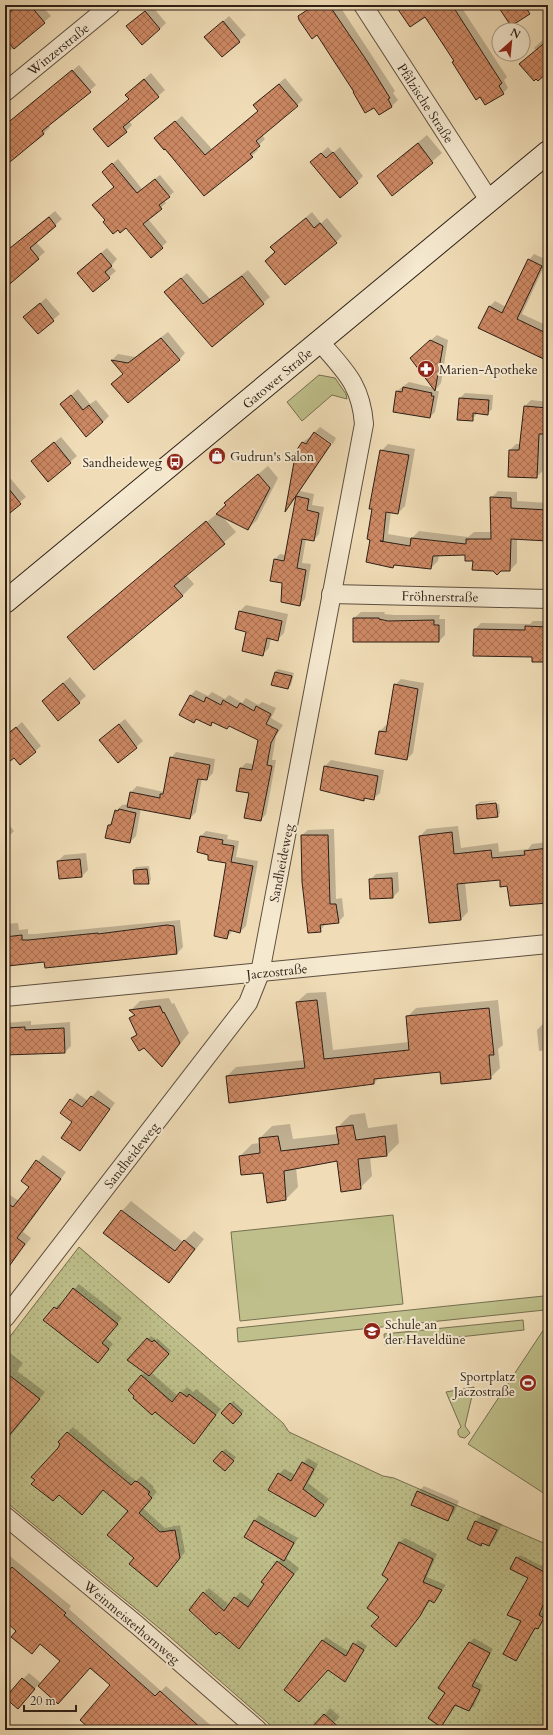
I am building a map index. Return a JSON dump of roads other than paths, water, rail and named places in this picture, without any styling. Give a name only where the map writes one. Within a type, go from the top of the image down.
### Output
[{"type":"main road","name":"Gatower Straße","points":[[8,593],[320,342],[548,152]]},
{"type":"street","name":"Winzerstraße","points":[[5,92],[111,5]]},
{"type":"street","name":"Pfälzische Straße","points":[[364,5],[489,200]]},
{"type":"street","name":"Sandheideweg","points":[[5,1318],[248,1003],[260,973],[364,424],[360,398],[352,381],[320,342]]},
{"type":"street","name":"Fröhnerstraße","points":[[331,594],[548,599]]},
{"type":"street","name":"Jaczostraße","points":[[5,997],[548,944]]},
{"type":"street","name":"Weinmeisterhornweg","points":[[5,1516],[138,1625],[258,1730]]},
{"type":"place","name":"Marien-Apotheke","points":[[426,369]]},
{"type":"place","name":"Gudrun's Salon","points":[[217,456]]},
{"type":"place","name":"Sandheideweg","points":[[175,462]]},
{"type":"place","name":"Schule an der Haveldüne","points":[[372,1331]]},
{"type":"place","name":"Sportplatz Jaczostraße","points":[[528,1383]]}]
